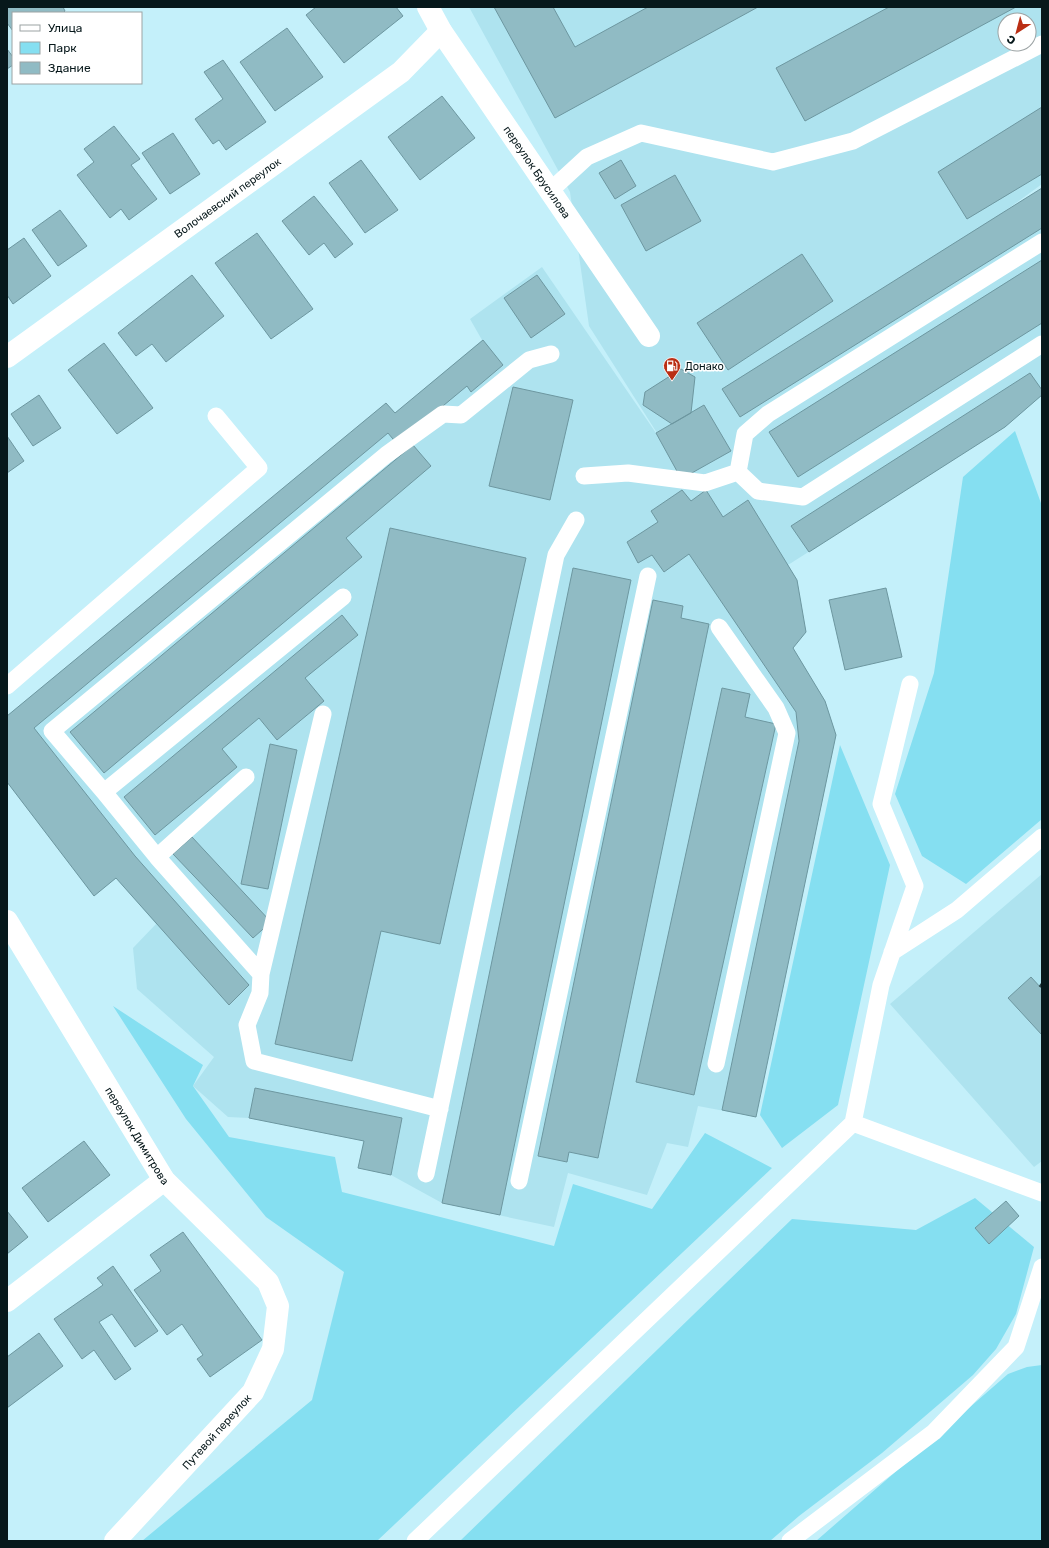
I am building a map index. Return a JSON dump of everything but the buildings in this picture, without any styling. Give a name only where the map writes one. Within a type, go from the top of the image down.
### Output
[{"type":"street","name":"переулок Брусилова","points":[[428,7],[441,31],[551,190],[649,336]]},
{"type":"street","name":"Волочаевский переулок","points":[[7,357],[402,72],[441,31]]},
{"type":"street","name":"переулок Димитрова","points":[[7,921],[164,1180],[7,1301]]},
{"type":"street","name":"Путевой переулок","points":[[115,1541],[254,1392],[273,1349],[278,1306],[268,1282],[164,1180]]},
{"type":"lane","points":[[551,190],[587,157],[641,132],[774,162],[853,141],[1042,44]]},
{"type":"lane","points":[[738,472],[745,434],[768,414],[1042,242]]},
{"type":"lane","points":[[738,472],[758,491],[803,497],[1042,344]]},
{"type":"lane","points":[[261,974],[157,857],[52,731],[386,455],[443,414],[461,415],[529,360],[551,354]]},
{"type":"lane","points":[[7,686],[259,468],[216,416]]},
{"type":"lane","points":[[584,476],[628,473],[705,483],[738,472]]},
{"type":"lane","points":[[426,1174],[556,555],[576,520]]},
{"type":"lane","points":[[519,1181],[648,576]]},
{"type":"lane","points":[[104,792],[343,597]]},
{"type":"lane","points":[[716,1064],[787,733],[776,708],[719,627]]},
{"type":"lane","points":[[415,1541],[853,1123],[881,985],[914,886],[881,804],[910,684]]},
{"type":"lane","points":[[324,714],[261,974],[260,993],[246,1026],[254,1061],[440,1109]]},
{"type":"lane","points":[[157,857],[246,777]]},
{"type":"lane","points":[[892,952],[957,910],[1042,837]]},
{"type":"lane","points":[[853,1123],[1042,1193]]},
{"type":"lane","points":[[790,1541],[934,1432],[1016,1347],[1042,1267]]},
{"type":"shaded area","points":[[469,7],[1042,7],[1042,184],[998,216],[1042,188],[1042,395],[1005,427],[788,565],[797,580],[806,632],[793,648],[825,701],[836,735],[756,1117],[698,1106],[688,1147],[667,1143],[647,1195],[568,1173],[554,1227],[442,1203],[391,1175],[358,1168],[363,1141],[249,1118],[228,1117],[193,1086],[214,1057],[137,989],[133,948],[156,924],[116,878],[94,896],[7,782],[7,716],[386,403],[395,413],[482,340],[470,319],[542,267],[656,433],[678,472],[690,474],[694,472],[678,466],[589,326],[570,192]]},
{"type":"shaded area","points":[[1042,874],[1042,1161],[1034,1167],[890,1004]]},
{"type":"green space","points":[[1015,431],[1042,506],[1042,819],[966,884],[922,856],[895,794],[934,673],[963,477]]},
{"type":"green space","points":[[840,745],[890,865],[838,1105],[782,1148],[760,1115]]},
{"type":"green space","points":[[113,1006],[203,1065],[193,1086],[229,1137],[335,1157],[342,1192],[554,1246],[573,1184],[652,1209],[705,1133],[772,1168],[377,1541],[142,1541],[312,1400],[344,1272],[266,1217],[186,1119]]},
{"type":"green space","points":[[975,1198],[1034,1247],[1016,1314],[996,1349],[973,1375],[882,1453],[799,1516],[770,1541],[460,1541],[792,1219],[916,1230]]},
{"type":"green space","points":[[1042,1365],[1042,1541],[816,1541],[1008,1374],[1027,1367]]},
{"type":"place","name":"Донако","points":[[672,381]]}]
